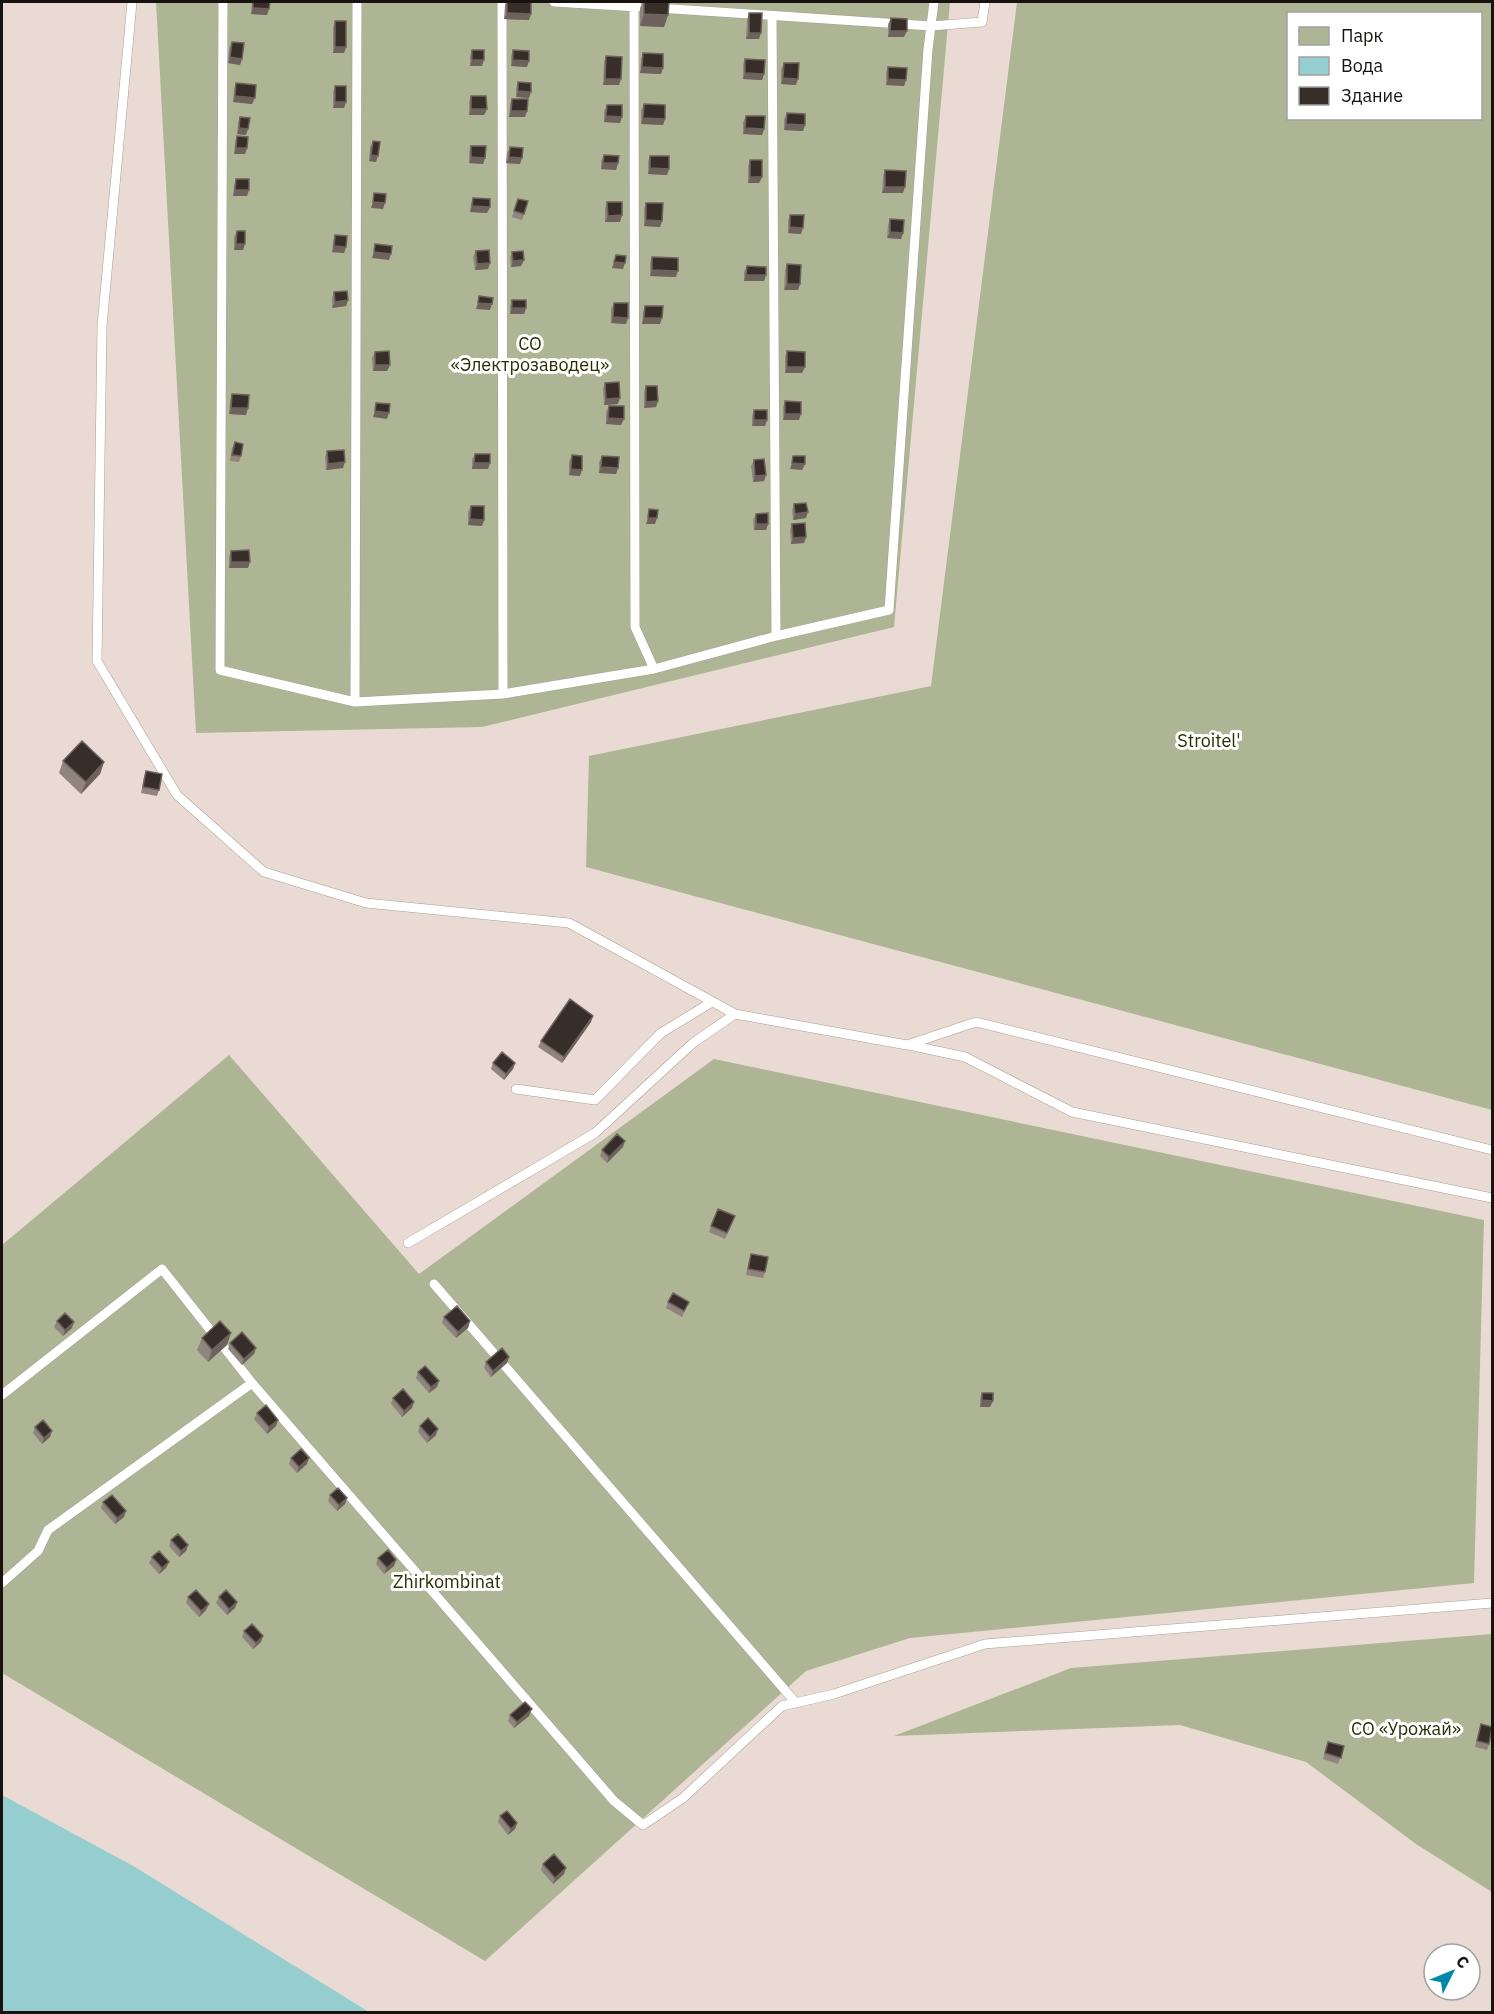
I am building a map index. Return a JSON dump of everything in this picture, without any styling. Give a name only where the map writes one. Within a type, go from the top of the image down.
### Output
[{"type":"lane","points":[[132,2],[102,326],[97,661],[177,795],[264,872],[366,903],[569,923],[735,1014],[965,1057],[1072,1112],[1492,1198]]},
{"type":"lane","points":[[223,2],[220,670],[355,702],[503,694],[654,669],[776,636],[889,610],[934,2]]},
{"type":"lane","points":[[355,702],[357,2]]},
{"type":"lane","points":[[501,2],[503,694]]},
{"type":"lane","points":[[555,2],[931,26],[982,22],[985,2]]},
{"type":"lane","points":[[724,12],[725,2]]},
{"type":"lane","points":[[634,7],[635,627],[654,669]]},
{"type":"lane","points":[[772,16],[776,636]]},
{"type":"lane","points":[[516,1089],[595,1100],[661,1033],[712,1002]]},
{"type":"lane","points":[[408,1243],[595,1133],[693,1043],[735,1014]]},
{"type":"lane","points":[[907,1045],[976,1022],[1492,1150]]},
{"type":"lane","points":[[2,1395],[162,1269],[252,1383],[614,1801],[643,1825],[683,1798],[782,1706],[834,1694],[985,1644],[1492,1604]]},
{"type":"lane","points":[[434,1284],[796,1702]]},
{"type":"lane","points":[[2,1583],[38,1551],[48,1530],[252,1383]]},
{"type":"green space","name":"СО «Электрозаводец»","points":[[156,2],[950,2],[894,627],[482,727],[196,733]]},
{"type":"green space","name":"Stroitel'","points":[[1017,2],[1492,2],[1492,1110],[586,867],[589,756],[931,686]]},
{"type":"green space","name":"Zhirkombinat","points":[[229,1055],[419,1274],[714,1059],[1484,1220],[1474,1583],[910,1638],[806,1671],[485,1961],[2,1673],[2,1245]]},
{"type":"green space","name":"СО «Урожай»","points":[[1492,1634],[1492,1892],[1416,1844],[1306,1762],[1180,1725],[894,1736],[1071,1668]]},
{"type":"water","points":[[2,1795],[135,1867],[369,2012],[2,2012]]},
{"type":"building","points":[[253,2],[270,2],[269,9],[253,8]]},
{"type":"building","points":[[507,2],[531,2],[531,14],[507,13]]},
{"type":"building","points":[[644,2],[669,2],[668,15],[644,14]]},
{"type":"building","points":[[749,13],[762,13],[761,33],[749,33]]},
{"type":"building","points":[[891,18],[907,19],[907,31],[890,31]]},
{"type":"building","points":[[335,21],[346,21],[346,47],[335,47]]},
{"type":"building","points":[[232,42],[244,43],[242,59],[230,57]]},
{"type":"building","points":[[472,50],[484,50],[484,60],[472,60]]},
{"type":"building","points":[[513,50],[529,51],[529,61],[513,60]]},
{"type":"building","points":[[643,53],[663,54],[663,68],[642,67]]},
{"type":"building","points":[[606,56],[622,57],[621,79],[605,79]]},
{"type":"building","points":[[745,59],[765,60],[764,74],[745,73]]},
{"type":"building","points":[[784,63],[799,63],[798,79],[783,78]]},
{"type":"building","points":[[888,67],[907,68],[906,80],[888,79]]},
{"type":"building","points":[[518,82],[531,83],[531,92],[518,91]]},
{"type":"building","points":[[236,83],[256,85],[255,98],[235,96]]},
{"type":"building","points":[[335,86],[346,86],[346,102],[335,102]]},
{"type":"building","points":[[471,96],[486,96],[487,109],[471,109]]},
{"type":"building","points":[[512,99],[528,99],[527,111],[511,111]]},
{"type":"building","points":[[644,104],[665,105],[665,119],[643,118]]},
{"type":"building","points":[[607,105],[622,105],[622,117],[606,116]]},
{"type":"building","points":[[787,113],[805,114],[805,125],[786,124]]},
{"type":"building","points":[[746,116],[765,116],[764,129],[745,128]]},
{"type":"building","points":[[240,117],[250,118],[248,129],[239,128]]},
{"type":"building","points":[[237,136],[248,137],[247,148],[236,148]]},
{"type":"building","points":[[373,141],[380,142],[378,156],[371,155]]},
{"type":"building","points":[[471,146],[486,146],[485,158],[471,157]]},
{"type":"building","points":[[510,147],[523,148],[522,158],[509,157]]},
{"type":"building","points":[[604,155],[619,156],[618,163],[603,163]]},
{"type":"building","points":[[650,156],[669,156],[669,169],[650,168]]},
{"type":"building","points":[[750,160],[762,160],[762,177],[750,177]]},
{"type":"building","points":[[885,170],[906,171],[905,187],[885,187]]},
{"type":"building","points":[[236,179],[249,179],[249,190],[235,190]]},
{"type":"building","points":[[374,193],[386,194],[385,203],[373,202]]},
{"type":"building","points":[[473,198],[490,199],[490,207],[472,206]]},
{"type":"building","points":[[518,199],[528,201],[524,214],[514,211]]},
{"type":"building","points":[[607,202],[622,202],[622,215],[608,216]]},
{"type":"building","points":[[646,203],[663,203],[662,221],[646,220]]},
{"type":"building","points":[[790,215],[804,215],[803,228],[790,227]]},
{"type":"building","points":[[890,219],[904,220],[903,233],[890,232]]},
{"type":"building","points":[[237,231],[245,231],[245,244],[236,244]]},
{"type":"building","points":[[335,235],[347,236],[346,247],[334,246]]},
{"type":"building","points":[[375,244],[392,246],[391,254],[374,252]]},
{"type":"building","points":[[489,250],[490,263],[477,264],[476,251]]},
{"type":"building","points":[[523,251],[524,260],[513,261],[512,252]]},
{"type":"building","points":[[616,255],[626,256],[625,263],[614,262]]},
{"type":"building","points":[[652,257],[678,258],[678,271],[652,270]]},
{"type":"building","points":[[787,264],[801,265],[800,284],[787,284]]},
{"type":"building","points":[[747,266],[766,267],[766,275],[746,275]]},
{"type":"building","points":[[347,291],[348,300],[335,302],[334,292]]},
{"type":"building","points":[[479,296],[493,298],[492,304],[478,303]]},
{"type":"building","points":[[512,300],[526,300],[526,308],[512,308]]},
{"type":"building","points":[[614,303],[628,303],[628,318],[613,317]]},
{"type":"building","points":[[645,306],[663,306],[662,318],[644,318]]},
{"type":"building","points":[[389,351],[390,365],[375,365],[375,352]]},
{"type":"building","points":[[787,351],[805,352],[805,367],[787,367]]},
{"type":"building","points":[[619,382],[620,398],[606,399],[605,383]]},
{"type":"building","points":[[646,386],[657,386],[658,401],[646,402]]},
{"type":"building","points":[[232,394],[249,395],[248,408],[231,408]]},
{"type":"building","points":[[785,401],[801,402],[801,414],[785,414]]},
{"type":"building","points":[[376,403],[390,404],[389,413],[375,411]]},
{"type":"building","points":[[609,406],[624,406],[624,419],[608,418]]},
{"type":"building","points":[[754,410],[767,410],[767,420],[754,420]]},
{"type":"building","points":[[235,442],[243,444],[241,456],[232,455]]},
{"type":"building","points":[[344,450],[345,462],[328,464],[327,451]]},
{"type":"building","points":[[475,454],[490,454],[490,463],[474,463]]},
{"type":"building","points":[[572,455],[582,456],[582,470],[571,469]]},
{"type":"building","points":[[602,456],[619,457],[618,468],[601,467]]},
{"type":"building","points":[[793,456],[805,456],[805,464],[792,463]]},
{"type":"building","points":[[764,459],[766,475],[755,476],[754,460]]},
{"type":"building","points":[[806,503],[808,512],[795,514],[794,504]]},
{"type":"building","points":[[471,506],[484,506],[484,520],[470,519]]},
{"type":"building","points":[[649,509],[658,510],[657,518],[648,518]]},
{"type":"building","points":[[768,513],[768,524],[756,524],[756,514]]},
{"type":"building","points":[[805,523],[806,537],[793,538],[792,524]]},
{"type":"building","points":[[249,550],[250,562],[231,562],[231,551]]},
{"type":"building","points":[[82,741],[104,762],[86,782],[63,761]]},
{"type":"building","points":[[146,771],[162,774],[159,790],[143,787]]},
{"type":"building","points":[[570,999],[593,1016],[564,1057],[541,1041]]},
{"type":"building","points":[[502,1052],[515,1063],[506,1074],[493,1063]]},
{"type":"building","points":[[617,1134],[625,1141],[609,1157],[602,1150]]},
{"type":"building","points":[[718,1209],[735,1216],[727,1233],[711,1226]]},
{"type":"building","points":[[751,1254],[768,1257],[765,1272],[748,1269]]},
{"type":"building","points":[[673,1293],[689,1302],[684,1311],[668,1302]]},
{"type":"building","points":[[457,1306],[470,1321],[458,1332],[444,1317]]},
{"type":"building","points":[[65,1313],[74,1322],[65,1330],[57,1321]]},
{"type":"building","points":[[220,1321],[231,1333],[212,1350],[202,1338]]},
{"type":"building","points":[[242,1332],[256,1348],[244,1359],[230,1343]]},
{"type":"building","points":[[502,1348],[509,1357],[493,1371],[486,1362]]},
{"type":"building","points":[[425,1366],[439,1381],[431,1387],[418,1372]]},
{"type":"building","points":[[403,1389],[414,1402],[404,1411],[393,1398]]},
{"type":"building","points":[[982,1393],[993,1393],[993,1401],[982,1400]]},
{"type":"building","points":[[266,1405],[278,1420],[269,1427],[257,1413]]},
{"type":"building","points":[[428,1418],[438,1429],[430,1437],[420,1426]]},
{"type":"building","points":[[43,1420],[52,1431],[44,1438],[35,1427]]},
{"type":"building","points":[[301,1449],[309,1458],[299,1467],[291,1458]]},
{"type":"building","points":[[338,1488],[347,1498],[339,1505],[330,1495]]},
{"type":"building","points":[[112,1495],[126,1511],[117,1518],[103,1502]]},
{"type":"building","points":[[178,1534],[188,1545],[181,1551],[171,1540]]},
{"type":"building","points":[[388,1550],[396,1560],[387,1568],[378,1558]]},
{"type":"building","points":[[159,1551],[169,1562],[162,1568],[152,1557]]},
{"type":"building","points":[[196,1590],[209,1604],[201,1611],[188,1597]]},
{"type":"building","points":[[226,1590],[237,1602],[229,1609],[219,1597]]},
{"type":"building","points":[[252,1624],[263,1636],[256,1643],[244,1631]]},
{"type":"building","points":[[525,1702],[532,1709],[517,1722],[510,1715]]},
{"type":"building","points":[[1481,1724],[1492,1727],[1489,1744],[1477,1741]]},
{"type":"building","points":[[1328,1742],[1344,1746],[1341,1758],[1325,1753]]},
{"type":"building","points":[[507,1811],[517,1823],[511,1829],[500,1816]]},
{"type":"building","points":[[554,1854],[566,1868],[555,1878],[543,1864]]}]
